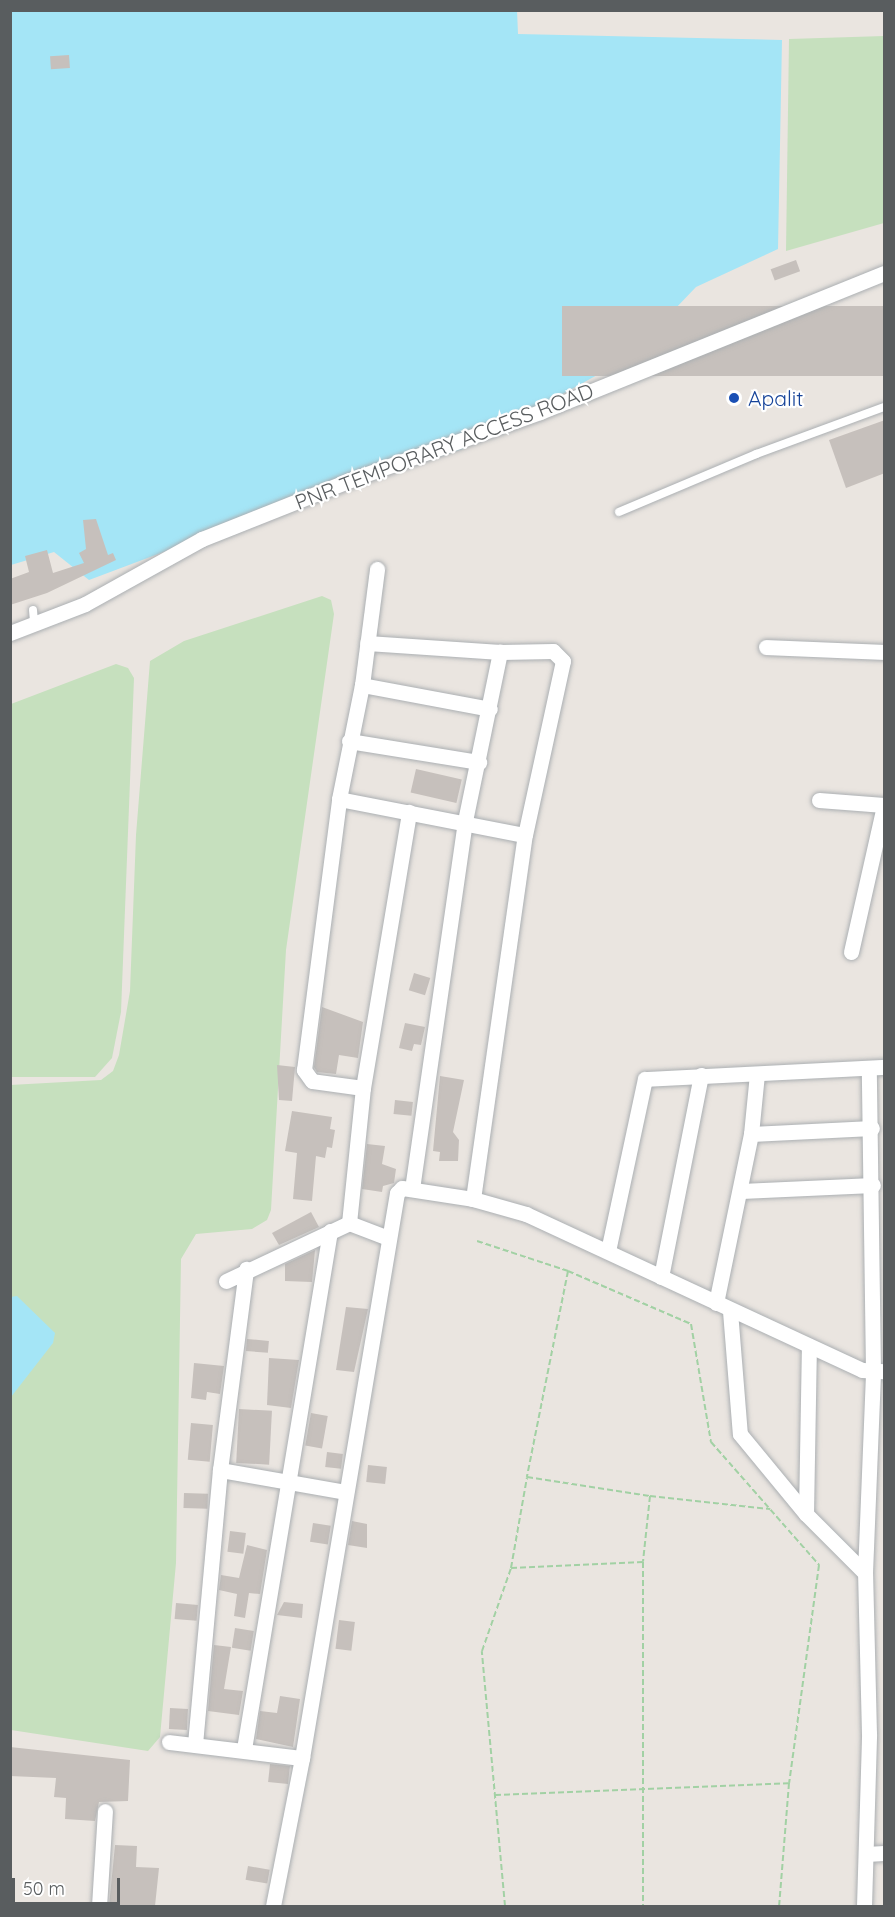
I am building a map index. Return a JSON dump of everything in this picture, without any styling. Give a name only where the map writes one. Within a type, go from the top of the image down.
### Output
[{"type":"street","name":"PNR TEMPORARY ACCESS ROAD","points":[[10,633],[33,616],[85,604],[202,539],[350,480],[540,412],[885,273]]},
{"type":"street","points":[[363,1088],[312,1081],[304,1070],[339,799],[362,685],[377,569]]},
{"type":"street","points":[[367,643],[500,652],[553,651],[562,661],[525,835],[473,1199]]},
{"type":"street","points":[[766,647],[885,652]]},
{"type":"street","points":[[412,1189],[465,821],[500,652]]},
{"type":"street","points":[[362,685],[490,709]]},
{"type":"street","points":[[349,741],[479,762]]},
{"type":"street","points":[[339,799],[465,821],[525,835]]},
{"type":"street","points":[[819,800],[884,805],[851,952]]},
{"type":"street","points":[[349,1223],[363,1088],[409,812]]},
{"type":"street","points":[[608,1251],[645,1079],[877,1068],[872,1128],[879,1371],[866,1573],[877,1734],[866,1854],[864,1906]]},
{"type":"street","points":[[716,1303],[741,1191],[751,1134],[757,1074]]},
{"type":"street","points":[[661,1276],[700,1076]]},
{"type":"street","points":[[751,1134],[872,1128]]},
{"type":"street","points":[[741,1191],[873,1185]]},
{"type":"street","points":[[273,1906],[302,1758],[388,1238],[399,1189],[473,1199],[526,1214],[661,1276],[730,1311],[862,1370],[879,1371]]},
{"type":"street","points":[[226,1281],[246,1269],[349,1223],[388,1238]]},
{"type":"street","points":[[244,1749],[330,1231]]},
{"type":"street","points":[[195,1744],[220,1470],[246,1269]]},
{"type":"street","points":[[730,1311],[740,1434],[806,1514],[866,1573]]},
{"type":"street","points":[[806,1514],[809,1346]]},
{"type":"street","points":[[220,1470],[346,1491]]},
{"type":"street","points":[[169,1742],[244,1749],[302,1758]]},
{"type":"street","points":[[99,1906],[105,1811]]},
{"type":"street","points":[[866,1854],[885,1853]]},
{"type":"lane","points":[[620,512],[756,453],[885,406]]},
{"type":"path","points":[[477,1240],[568,1271],[691,1324],[711,1442],[819,1565],[789,1783],[779,1906]]},
{"type":"path","points":[[505,1906],[482,1651],[511,1568],[526,1477],[568,1271]]},
{"type":"path","points":[[526,1477],[650,1496],[770,1509]]},
{"type":"path","points":[[643,1906],[643,1562],[650,1496]]},
{"type":"path","points":[[511,1568],[643,1562]]},
{"type":"path","points":[[495,1795],[789,1783]]},
{"type":"green space","points":[[884,36],[884,223],[786,251],[789,39]]},
{"type":"green space","points":[[322,596],[331,600],[334,614],[286,950],[271,1210],[267,1220],[252,1229],[196,1234],[181,1259],[176,1563],[160,1737],[148,1751],[11,1730],[10,1085],[101,1080],[113,1071],[119,1055],[130,991],[136,835],[150,661],[184,641]]},
{"type":"green space","points":[[116,664],[128,668],[134,678],[121,1012],[112,1058],[95,1077],[11,1077],[11,704]]},
{"type":"water","points":[[517,10],[518,34],[782,40],[778,249],[696,287],[628,358],[463,449],[262,515],[89,580],[54,552],[11,565],[11,11]]},
{"type":"water","points":[[17,1296],[55,1333],[53,1343],[11,1397],[11,1297]]},
{"type":"building","points":[[69,55],[70,68],[51,69],[50,56]]},
{"type":"building","points":[[796,260],[800,271],[775,281],[771,269]]},
{"type":"building","points":[[562,306],[884,306],[884,376],[562,376]]},
{"type":"building","points":[[698,306],[702,318],[678,326],[674,314]]},
{"type":"building","points":[[885,420],[885,473],[846,488],[829,440]]},
{"type":"building","points":[[96,519],[108,555],[113,553],[116,560],[47,593],[10,605],[10,579],[29,572],[25,556],[47,550],[53,573],[84,563],[79,553],[86,549],[83,520]]},
{"type":"building","points":[[416,769],[462,780],[456,803],[411,792]]},
{"type":"building","points":[[414,973],[430,978],[425,995],[409,990]]},
{"type":"building","points":[[322,1007],[363,1022],[358,1058],[339,1055],[336,1074],[317,1072],[314,1067]]},
{"type":"building","points":[[405,1023],[425,1027],[421,1045],[414,1044],[412,1051],[399,1048]]},
{"type":"building","points":[[277,1065],[295,1067],[292,1101],[279,1100]]},
{"type":"building","points":[[440,1076],[464,1080],[453,1132],[459,1140],[458,1161],[439,1161],[440,1152],[433,1151]]},
{"type":"building","points":[[395,1100],[413,1102],[411,1116],[394,1114]]},
{"type":"building","points":[[292,1111],[332,1117],[330,1129],[335,1130],[332,1148],[327,1147],[325,1158],[316,1156],[312,1201],[293,1199],[297,1153],[285,1151]]},
{"type":"building","points":[[367,1144],[385,1146],[382,1164],[396,1169],[394,1183],[383,1186],[382,1192],[362,1189]]},
{"type":"building","points":[[311,1212],[319,1227],[279,1245],[272,1233]]},
{"type":"building","points":[[315,1250],[312,1282],[285,1281],[285,1264]]},
{"type":"building","points":[[346,1307],[368,1309],[354,1372],[336,1370]]},
{"type":"building","points":[[247,1339],[269,1341],[268,1353],[246,1351]]},
{"type":"building","points":[[269,1358],[299,1360],[291,1408],[267,1405]]},
{"type":"building","points":[[194,1363],[224,1366],[220,1394],[207,1392],[206,1400],[191,1398]]},
{"type":"building","points":[[239,1409],[272,1411],[269,1465],[236,1463]]},
{"type":"building","points":[[311,1413],[328,1416],[322,1448],[305,1445]]},
{"type":"building","points":[[191,1423],[213,1425],[210,1462],[188,1460]]},
{"type":"building","points":[[327,1452],[343,1454],[341,1469],[325,1467]]},
{"type":"building","points":[[368,1465],[387,1467],[385,1484],[366,1482]]},
{"type":"building","points":[[184,1493],[208,1494],[207,1509],[183,1508]]},
{"type":"building","points":[[352,1521],[367,1524],[367,1548],[348,1545]]},
{"type":"building","points":[[313,1523],[331,1526],[328,1545],[310,1542]]},
{"type":"building","points":[[230,1531],[246,1533],[243,1554],[227,1552]]},
{"type":"building","points":[[247,1545],[267,1550],[260,1594],[249,1593],[245,1618],[234,1616],[237,1594],[219,1590],[221,1575],[239,1578]]},
{"type":"building","points":[[284,1602],[303,1604],[302,1618],[277,1615]]},
{"type":"building","points":[[176,1603],[198,1605],[197,1621],[175,1619]]},
{"type":"building","points":[[339,1620],[355,1622],[351,1651],[335,1649]]},
{"type":"building","points":[[235,1628],[254,1631],[251,1651],[232,1648]]},
{"type":"building","points":[[214,1645],[231,1647],[224,1689],[243,1691],[239,1715],[208,1711]]},
{"type":"building","points":[[280,1696],[300,1699],[293,1747],[256,1739],[260,1711],[277,1713]]},
{"type":"building","points":[[170,1708],[188,1709],[187,1730],[169,1729]]},
{"type":"building","points":[[10,1747],[130,1760],[128,1801],[99,1802],[95,1821],[65,1819],[66,1798],[54,1797],[56,1778],[10,1776]]},
{"type":"building","points":[[270,1764],[290,1766],[288,1784],[268,1782]]},
{"type":"building","points":[[115,1845],[137,1846],[136,1867],[159,1868],[155,1906],[109,1906]]},
{"type":"building","points":[[248,1866],[270,1870],[267,1884],[246,1880]]},
{"type":"place","name":"Apalit","points":[[734,398]]}]
